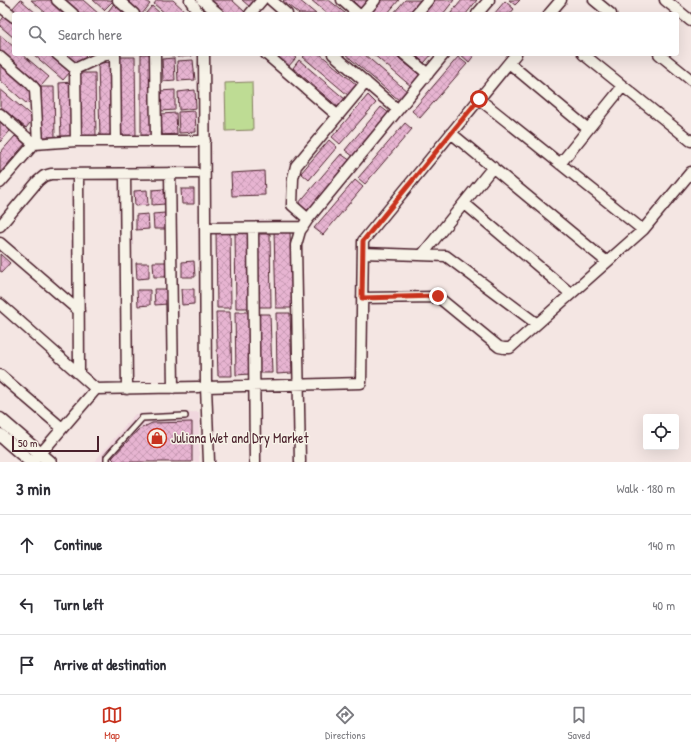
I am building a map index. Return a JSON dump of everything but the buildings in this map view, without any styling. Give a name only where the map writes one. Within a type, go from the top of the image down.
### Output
[{"type":"street","points":[[57,0],[71,12]]},
{"type":"street","points":[[118,0],[132,12]]},
{"type":"street","points":[[190,0],[198,12]]},
{"type":"street","points":[[202,0],[217,12]]},
{"type":"street","points":[[252,12],[262,0]]},
{"type":"street","points":[[270,0],[285,12]]},
{"type":"street","points":[[342,0],[356,12]]},
{"type":"street","points":[[365,12],[375,0]]},
{"type":"street","points":[[418,12],[428,0]]},
{"type":"street","points":[[479,12],[489,0]]},
{"type":"street","points":[[551,12],[561,0]]},
{"type":"street","points":[[594,0],[609,12]]},
{"type":"street","points":[[665,0],[691,21]]},
{"type":"street","points":[[3,5],[12,15]]},
{"type":"street","points":[[60,56],[75,69],[76,142]]},
{"type":"street","points":[[75,69],[103,56]]},
{"type":"street","points":[[115,56],[116,141]]},
{"type":"street","points":[[155,56],[156,141]]},
{"type":"street","points":[[204,56],[205,228],[202,387],[209,462]]},
{"type":"street","points":[[268,56],[338,116]]},
{"type":"street","points":[[335,56],[398,110]]},
{"type":"street","points":[[406,56],[428,74]]},
{"type":"street","points":[[300,462],[297,237],[305,223],[442,56]]},
{"type":"street","points":[[0,304],[96,389],[362,384],[363,241],[514,56]]},
{"type":"street","points":[[586,56],[691,141]]},
{"type":"street","points":[[661,56],[691,80]]},
{"type":"street","points":[[0,57],[35,89],[36,143],[0,182]]},
{"type":"street","points":[[509,63],[588,129]]},
{"type":"street","points":[[305,223],[292,205],[293,173],[296,166],[366,82]]},
{"type":"street","points":[[560,164],[623,86]]},
{"type":"street","points":[[479,99],[643,230]]},
{"type":"street","points":[[0,114],[36,143],[205,141]]},
{"type":"street","points":[[451,133],[607,262]]},
{"type":"street","points":[[422,255],[493,167]]},
{"type":"street","points":[[362,298],[438,296],[499,347],[510,348],[643,230],[691,172]]},
{"type":"street","points":[[170,173],[173,388]]},
{"type":"street","points":[[0,226],[38,181],[44,176],[51,174],[196,173]]},
{"type":"street","points":[[78,174],[80,311],[79,374]]},
{"type":"street","points":[[124,174],[127,389]]},
{"type":"street","points":[[464,203],[571,294]]},
{"type":"street","points":[[205,228],[253,228],[305,223]]},
{"type":"street","points":[[253,228],[255,462]]},
{"type":"street","points":[[0,243],[80,311]]},
{"type":"street","points":[[363,253],[446,256],[537,324]]},
{"type":"street","points":[[0,375],[62,428]]},
{"type":"street","points":[[35,459],[96,389]]},
{"type":"street","points":[[0,419],[35,459]]},
{"type":"street","points":[[0,435],[35,459],[50,462]]},
{"type":"lane","points":[[107,462],[107,457],[142,418],[185,416]]},
{"type":"shaded area","name":"Juliana Wet and Dry Market","points":[[199,412],[199,462],[94,462],[135,414]]},
{"type":"green space","points":[[252,82],[253,130],[226,131],[225,83]]},
{"type":"place","name":"Juliana Wet and Dry Market","points":[[157,438]]},
{"type":"route","points":[[438,296],[362,298],[363,241],[479,99]]}]
